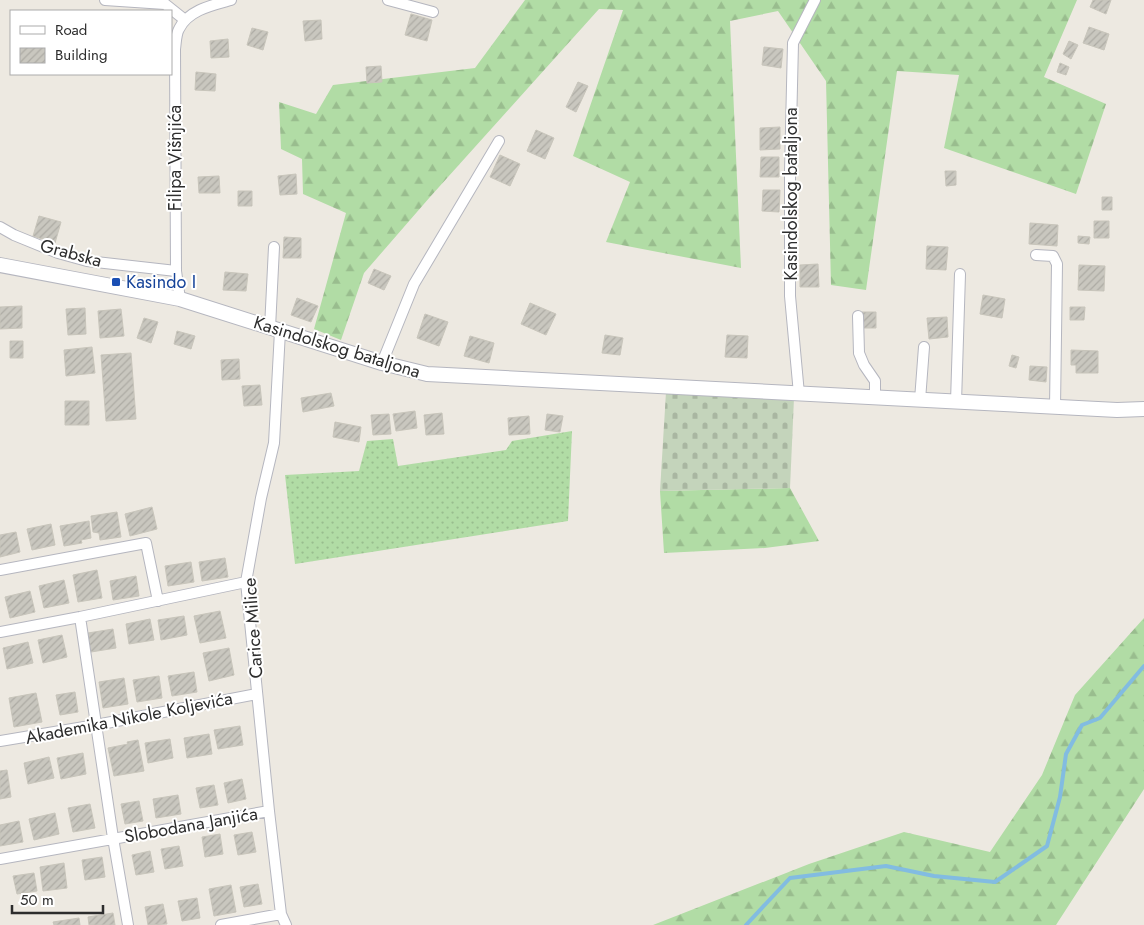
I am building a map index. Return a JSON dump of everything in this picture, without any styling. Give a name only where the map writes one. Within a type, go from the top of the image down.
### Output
[{"type":"street","points":[[105,0],[165,4],[185,20],[202,8],[231,0]]},
{"type":"street","points":[[388,0],[433,12]]},
{"type":"street","name":"Kasindolskog bataljona","points":[[799,394],[790,296],[793,43],[816,0]]},
{"type":"street","name":"Filipa Višnjića","points":[[180,299],[176,271],[175,49],[178,30],[185,20]]},
{"type":"street","points":[[382,363],[414,284],[499,141]]},
{"type":"street","name":"Grabska","points":[[0,227],[14,235],[58,253],[87,261],[176,271]]},
{"type":"street","name":"Carice Milice","points":[[274,248],[274,443],[261,498],[246,582],[281,914],[286,925]]},
{"type":"street","points":[[1036,254],[1053,256],[1057,264],[1055,407]]},
{"type":"street","name":"Kasindolskog bataljona","points":[[0,265],[180,299],[382,363],[427,374],[875,398],[1144,410]]},
{"type":"street","points":[[956,402],[960,274]]},
{"type":"street","points":[[858,316],[860,354],[864,364],[875,380],[875,398]]},
{"type":"street","points":[[920,400],[924,347]]},
{"type":"street","points":[[0,570],[146,543],[158,601]]},
{"type":"street","points":[[0,632],[246,582]]},
{"type":"street","name":"Slobodana Janjića","points":[[80,617],[128,925]]},
{"type":"street","name":"Akademika Nikole Koljevića","points":[[0,742],[257,694]]},
{"type":"street","name":"Slobodana Janjića","points":[[0,859],[269,811]]},
{"type":"street","points":[[221,925],[281,914]]},
{"type":"green space","points":[[525,0],[1077,0],[1044,77],[1106,104],[1076,194],[944,148],[959,75],[897,71],[866,290],[831,285],[826,81],[778,11],[730,21],[741,268],[606,242],[630,182],[573,156],[623,10],[599,9],[364,273],[341,340],[314,329],[346,213],[303,194],[302,159],[281,149],[279,102],[316,114],[333,85],[475,68]]},
{"type":"green space","points":[[666,392],[794,398],[790,488],[660,491]]},
{"type":"green space","points":[[572,431],[568,521],[295,564],[285,475],[359,471],[367,441],[393,439],[398,466],[506,450],[512,441]]},
{"type":"green space","points":[[790,488],[819,541],[765,548],[664,553],[660,491]]},
{"type":"green space","points":[[1144,618],[1144,789],[1056,925],[653,925],[809,864],[904,832],[990,852],[1042,775],[1075,695]]},
{"type":"building","points":[[1093,0],[1111,0],[1106,14],[1090,7]]},
{"type":"building","points":[[411,14],[432,20],[427,41],[405,35]]},
{"type":"building","points":[[321,20],[322,39],[305,41],[303,21]]},
{"type":"building","points":[[1089,27],[1109,34],[1104,50],[1083,43]]},
{"type":"building","points":[[252,28],[268,32],[263,50],[247,45]]},
{"type":"building","points":[[228,39],[229,57],[211,58],[210,41]]},
{"type":"building","points":[[1069,41],[1078,45],[1071,59],[1063,54]]},
{"type":"building","points":[[764,47],[783,49],[781,68],[762,65]]},
{"type":"building","points":[[1060,63],[1069,67],[1066,75],[1057,72]]},
{"type":"building","points":[[381,66],[382,82],[367,83],[366,67]]},
{"type":"building","points":[[196,72],[216,74],[215,91],[195,90]]},
{"type":"building","points":[[578,82],[588,86],[576,112],[566,107]]},
{"type":"building","points":[[780,127],[780,149],[760,150],[760,128]]},
{"type":"building","points":[[536,130],[554,138],[545,159],[527,151]]},
{"type":"building","points":[[500,155],[520,164],[510,186],[490,177]]},
{"type":"building","points":[[761,157],[779,157],[779,177],[760,177]]},
{"type":"building","points":[[945,171],[956,171],[956,185],[946,186]]},
{"type":"building","points":[[296,174],[297,194],[280,195],[278,176]]},
{"type":"building","points":[[219,176],[220,193],[199,193],[198,177]]},
{"type":"building","points":[[763,190],[780,190],[779,212],[762,211]]},
{"type":"building","points":[[238,191],[252,191],[252,206],[238,206]]},
{"type":"building","points":[[1102,197],[1112,197],[1112,210],[1102,210]]},
{"type":"building","points":[[39,216],[61,222],[55,243],[33,236]]},
{"type":"building","points":[[1094,221],[1109,221],[1109,238],[1094,238]]},
{"type":"building","points":[[1030,223],[1058,225],[1057,246],[1029,244]]},
{"type":"building","points":[[1078,236],[1090,237],[1089,244],[1078,243]]},
{"type":"building","points":[[284,237],[301,238],[301,258],[283,258]]},
{"type":"building","points":[[927,246],[948,247],[946,270],[926,269]]},
{"type":"building","points":[[818,264],[819,287],[800,287],[800,265]]},
{"type":"building","points":[[1079,265],[1105,266],[1104,291],[1078,290]]},
{"type":"building","points":[[374,269],[391,276],[384,290],[368,283]]},
{"type":"building","points":[[225,272],[248,274],[246,291],[223,290]]},
{"type":"building","points":[[983,295],[1005,299],[1002,318],[980,314]]},
{"type":"building","points":[[297,298],[318,306],[311,322],[291,315]]},
{"type":"building","points":[[530,303],[556,314],[546,335],[521,324]]},
{"type":"building","points":[[22,306],[22,328],[0,329],[0,307]]},
{"type":"building","points":[[1070,307],[1085,307],[1084,320],[1070,320]]},
{"type":"building","points":[[85,308],[86,334],[68,335],[66,309]]},
{"type":"building","points":[[121,309],[124,336],[100,338],[98,311]]},
{"type":"building","points":[[862,312],[876,312],[876,328],[862,328]]},
{"type":"building","points":[[425,314],[448,322],[439,346],[417,338]]},
{"type":"building","points":[[947,317],[948,337],[929,339],[927,318]]},
{"type":"building","points":[[144,318],[158,322],[151,343],[137,338]]},
{"type":"building","points":[[177,331],[195,336],[191,349],[174,344]]},
{"type":"building","points":[[605,335],[623,338],[620,355],[602,353]]},
{"type":"building","points":[[727,335],[748,336],[747,358],[725,357]]},
{"type":"building","points":[[470,336],[494,343],[489,363],[464,356]]},
{"type":"building","points":[[10,341],[23,341],[23,358],[10,358]]},
{"type":"building","points":[[92,347],[95,373],[66,376],[64,350]]},
{"type":"building","points":[[1071,350],[1098,351],[1098,373],[1076,373],[1076,365],[1071,365]]},
{"type":"building","points":[[131,353],[136,419],[106,421],[101,355]]},
{"type":"building","points":[[1012,355],[1019,357],[1016,368],[1009,366]]},
{"type":"building","points":[[239,359],[240,379],[222,380],[221,360]]},
{"type":"building","points":[[1030,366],[1047,367],[1046,382],[1029,380]]},
{"type":"building","points":[[260,385],[262,405],[244,406],[242,386]]},
{"type":"building","points":[[331,393],[334,406],[303,412],[301,398]]},
{"type":"building","points":[[65,401],[89,401],[89,425],[65,425]]},
{"type":"building","points":[[415,411],[417,428],[396,431],[393,414]]},
{"type":"building","points":[[442,413],[444,434],[426,435],[424,415]]},
{"type":"building","points":[[389,414],[391,434],[373,435],[371,415]]},
{"type":"building","points":[[547,414],[563,416],[560,432],[545,430]]},
{"type":"building","points":[[529,416],[530,434],[509,435],[508,418]]},
{"type":"building","points":[[335,422],[361,427],[359,442],[333,437]]},
{"type":"building","points":[[152,507],[157,529],[130,536],[125,514]]},
{"type":"building","points":[[117,512],[121,537],[100,540],[99,533],[93,532],[91,516]]},
{"type":"building","points":[[89,521],[91,538],[81,540],[82,543],[64,546],[60,526]]},
{"type":"building","points":[[51,524],[55,545],[32,550],[27,529]]},
{"type":"building","points":[[16,532],[20,552],[0,557],[0,535]]},
{"type":"building","points":[[225,558],[228,577],[202,581],[199,562]]},
{"type":"building","points":[[191,562],[194,582],[168,586],[165,566]]},
{"type":"building","points":[[97,570],[102,598],[78,602],[73,575]]},
{"type":"building","points":[[136,576],[139,596],[113,600],[110,581]]},
{"type":"building","points":[[64,580],[69,603],[44,608],[39,586]]},
{"type":"building","points":[[30,591],[35,612],[10,618],[5,597]]},
{"type":"building","points":[[220,611],[226,638],[200,643],[194,616]]},
{"type":"building","points":[[184,616],[187,635],[161,640],[158,620]]},
{"type":"building","points":[[150,619],[154,640],[129,644],[126,624]]},
{"type":"building","points":[[113,629],[116,648],[91,652],[88,633]]},
{"type":"building","points":[[62,635],[67,657],[43,663],[38,640]]},
{"type":"building","points":[[28,642],[33,663],[7,669],[3,648]]},
{"type":"building","points":[[229,648],[234,675],[209,681],[203,653]]},
{"type":"building","points":[[194,672],[197,692],[172,696],[168,676]]},
{"type":"building","points":[[159,676],[162,698],[137,702],[133,680]]},
{"type":"building","points":[[124,678],[128,704],[103,708],[99,682]]},
{"type":"building","points":[[75,692],[78,712],[60,715],[56,695]]},
{"type":"building","points":[[36,693],[42,722],[14,727],[9,698]]},
{"type":"building","points":[[240,726],[243,745],[218,749],[214,730]]},
{"type":"building","points":[[209,734],[212,754],[187,758],[184,738]]},
{"type":"building","points":[[170,739],[173,758],[148,763],[145,743]]},
{"type":"building","points":[[138,740],[144,771],[114,776],[108,748]]},
{"type":"building","points":[[83,753],[86,774],[61,779],[57,758]]},
{"type":"building","points":[[49,757],[54,778],[28,784],[24,763]]},
{"type":"building","points":[[7,770],[11,797],[0,799],[0,771]]},
{"type":"building","points":[[242,779],[246,799],[228,803],[224,783]]},
{"type":"building","points":[[214,785],[218,805],[200,808],[196,788]]},
{"type":"building","points":[[178,795],[181,814],[156,818],[153,799]]},
{"type":"building","points":[[139,801],[143,821],[125,824],[121,804]]},
{"type":"building","points":[[90,804],[95,828],[73,832],[68,808]]},
{"type":"building","points":[[55,813],[59,834],[34,840],[29,819]]},
{"type":"building","points":[[19,821],[23,842],[0,846],[0,825]]},
{"type":"building","points":[[252,832],[256,852],[238,855],[234,835]]},
{"type":"building","points":[[220,834],[223,854],[205,857],[202,837]]},
{"type":"building","points":[[179,846],[183,866],[165,869],[161,849]]},
{"type":"building","points":[[150,851],[154,872],[136,875],[132,855]]},
{"type":"building","points":[[102,857],[105,877],[85,880],[82,860]]},
{"type":"building","points":[[64,863],[67,888],[43,891],[40,867]]},
{"type":"building","points":[[34,873],[37,891],[17,894],[13,876]]},
{"type":"building","points":[[258,884],[262,904],[244,907],[240,887]]},
{"type":"building","points":[[231,885],[236,912],[214,916],[209,889]]},
{"type":"building","points":[[197,898],[200,918],[182,921],[178,901]]},
{"type":"building","points":[[163,904],[167,924],[148,925],[145,907]]},
{"type":"building","points":[[113,913],[115,925],[89,925],[88,917]]},
{"type":"building","points":[[79,918],[80,925],[54,925],[53,922]]},
{"type":"waterway","points":[[746,925],[790,878],[886,866],[934,876],[995,882],[1047,846],[1060,797],[1066,754],[1082,725],[1100,718],[1144,666]]},
{"type":"place","name":"Kasindo I","points":[[116,282]]}]
